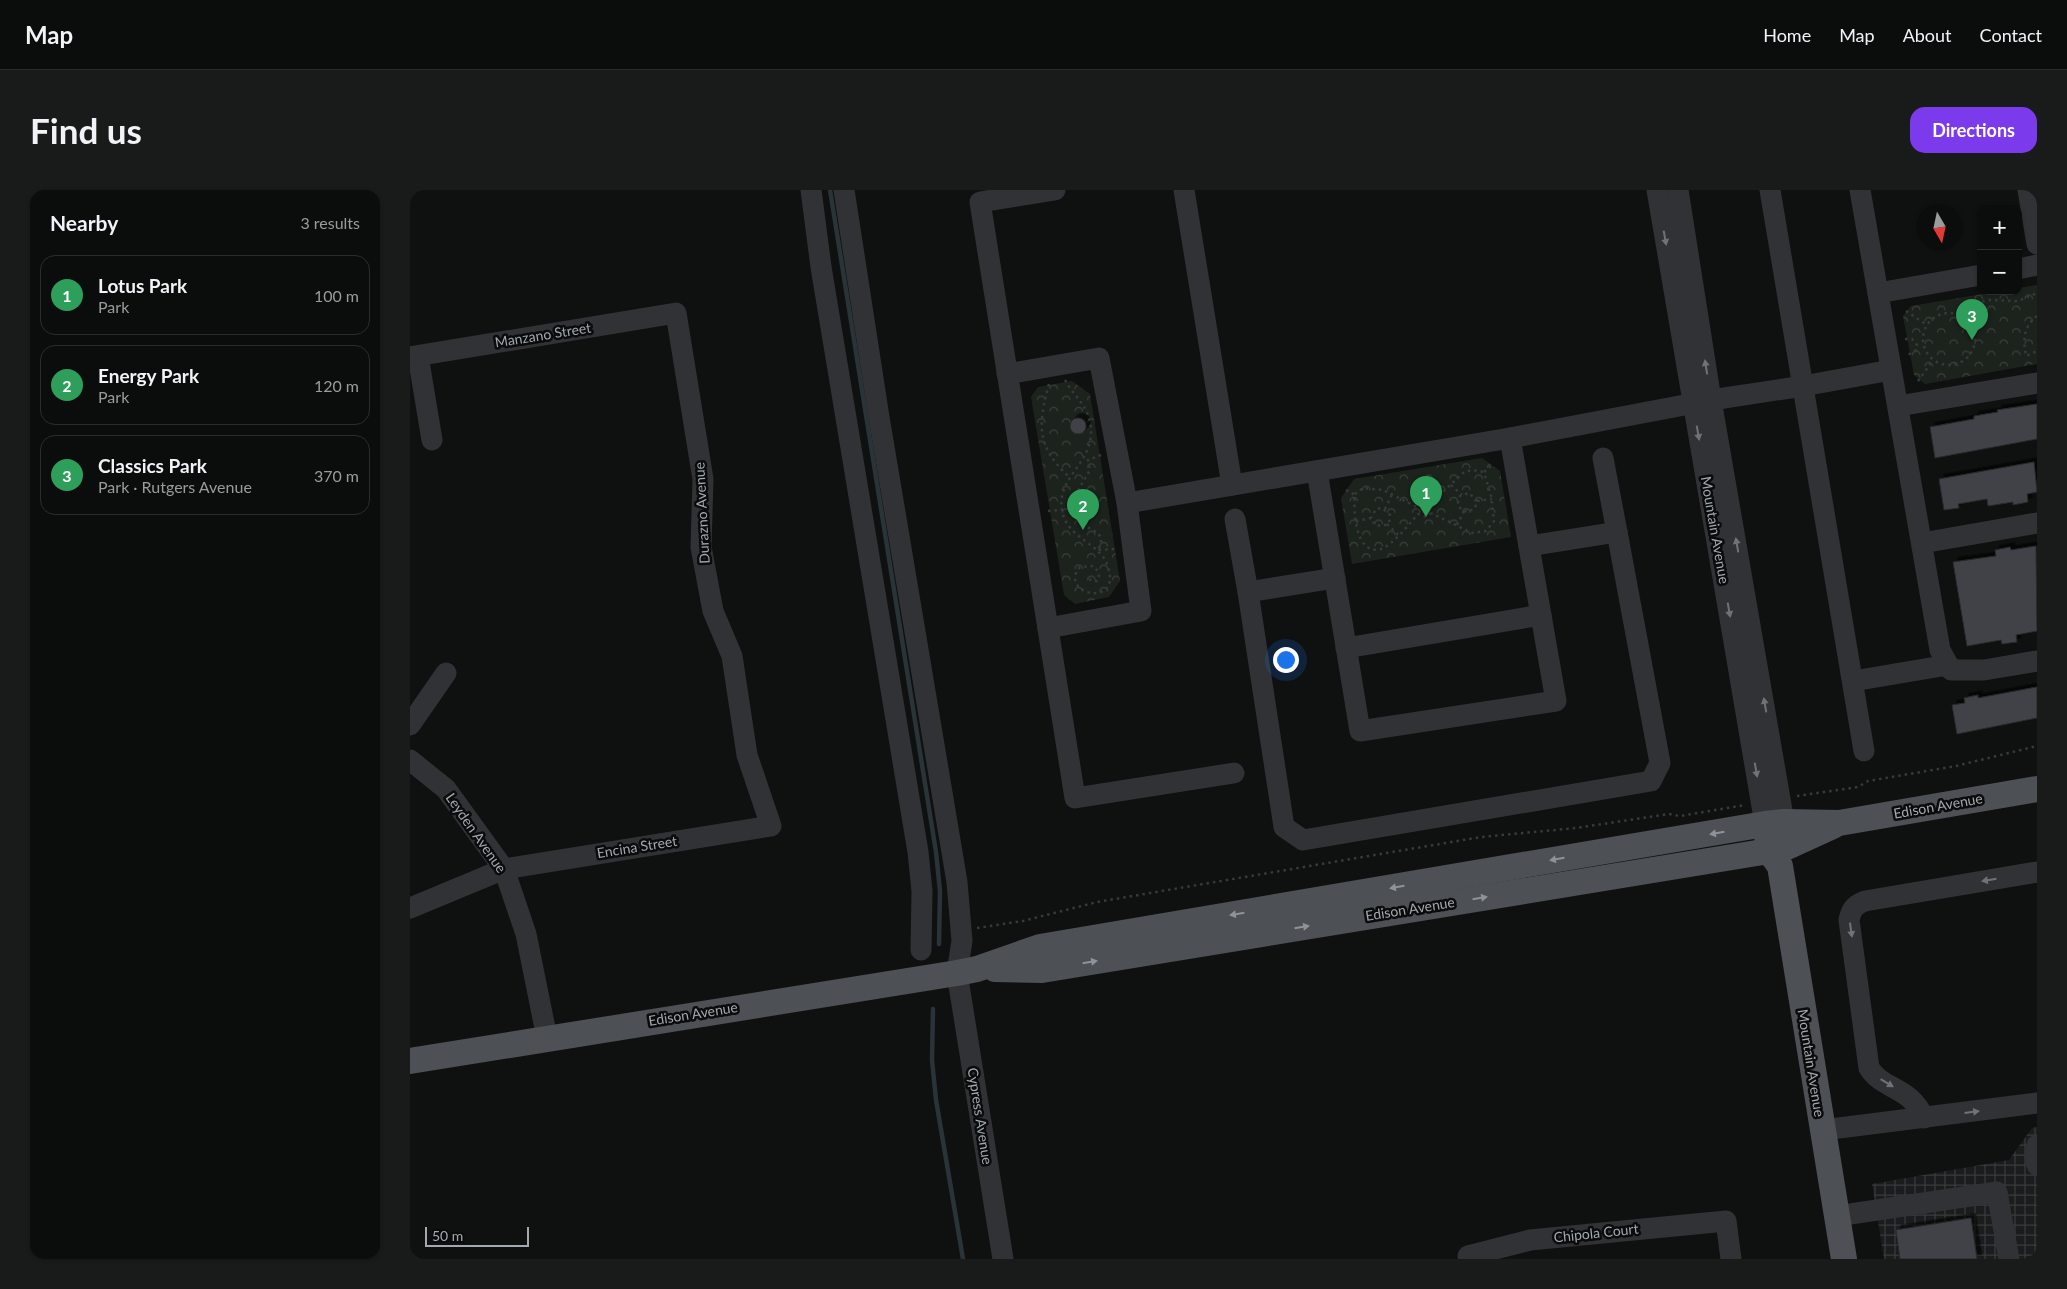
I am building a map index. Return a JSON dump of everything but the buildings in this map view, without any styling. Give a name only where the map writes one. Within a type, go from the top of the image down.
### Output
[{"type":"main road","name":"Edison Avenue","points":[[967,971],[1040,947],[1775,823],[1839,824],[2037,789]]},
{"type":"main road","name":"Mountain Avenue","points":[[1775,823],[1844,1259]]},
{"type":"main road","name":"Edison Avenue","points":[[410,1061],[967,971],[1042,970],[1779,855],[1839,824]]},
{"type":"street","points":[[811,190],[821,267],[918,852],[922,891],[921,950]]},
{"type":"street","name":"Cypress Avenue","points":[[844,190],[953,854],[960,905],[962,941],[1003,1259]]},
{"type":"street","points":[[1055,190],[980,202],[1075,798],[1234,773]]},
{"type":"street","points":[[1184,190],[1232,485]]},
{"type":"street","name":"Mountain Avenue","points":[[1657,190],[1702,402],[1775,823]]},
{"type":"street","name":"Mountain Avenue","points":[[1678,190],[1702,402]]},
{"type":"street","points":[[1770,190],[1864,751]]},
{"type":"street","points":[[1860,190],[1940,650],[1951,670],[1984,670],[2037,661]]},
{"type":"street","points":[[2028,190],[2037,244]]},
{"type":"street","points":[[2022,267],[2037,265]]},
{"type":"street","points":[[1878,293],[1977,276]]},
{"type":"street","name":"Manzano Street","points":[[414,356],[676,313]]},
{"type":"street","name":"Durazno Avenue","points":[[676,313],[703,479],[701,548],[713,611],[732,656],[747,755],[771,826]]},
{"type":"street","points":[[414,356],[432,440]]},
{"type":"street","points":[[1007,374],[1099,358],[1127,504],[1141,612],[1048,628]]},
{"type":"street","points":[[1127,504],[1891,370]]},
{"type":"street","points":[[1898,406],[2037,383]]},
{"type":"street","points":[[1317,471],[1360,731],[1556,701],[1510,438]]},
{"type":"street","points":[[1235,519],[1284,827],[1303,840],[1652,781],[1660,763],[1604,458]]},
{"type":"street","points":[[1922,543],[2037,523]]},
{"type":"street","points":[[1529,546],[1617,532]]},
{"type":"street","points":[[1248,592],[1335,578]]},
{"type":"street","points":[[1346,648],[1541,615]]},
{"type":"street","points":[[1853,681],[1948,665]]},
{"type":"street","points":[[410,725],[446,673]]},
{"type":"street","name":"Leyden Avenue","points":[[410,760],[446,789],[504,869],[526,934],[547,1038]]},
{"type":"street","name":"Encina Street","points":[[410,908],[504,869],[771,826]]},
{"type":"street","points":[[1924,1118],[1916,1103],[1910,1097],[1874,1075],[1870,1068],[1849,920],[1851,911],[1856,905],[1865,901],[2037,872]]},
{"type":"street","points":[[1823,1130],[2037,1103]]},
{"type":"street","points":[[2037,1145],[2035,1154],[2037,1165]]},
{"type":"street","points":[[1837,1216],[1997,1192],[2009,1259]]},
{"type":"street","name":"Chipola Court","points":[[1468,1256],[1530,1240],[1726,1221],[1731,1259]]},
{"type":"path","points":[[1961,316],[1977,303],[1989,300],[2018,301],[2037,293]]},
{"type":"path","points":[[1906,311],[1927,325]]},
{"type":"path","points":[[1947,314],[1961,316],[1970,324],[1974,332],[1975,342],[1972,354],[1960,363],[1950,366],[1940,364],[1933,359],[1924,344],[1924,331],[1927,325],[1935,318],[1947,314]]},
{"type":"path","points":[[2037,316],[2025,330],[2023,340],[2026,356],[2037,351]]},
{"type":"path","points":[[1905,339],[1912,339],[1916,345],[1916,350],[1908,354]]},
{"type":"path","points":[[1916,345],[1924,344]]},
{"type":"path","points":[[1918,381],[1933,359]]},
{"type":"path","points":[[1065,380],[1070,390],[1083,405],[1090,421],[1089,447],[1084,458],[1069,477],[1062,494],[1062,510],[1069,528],[1078,538],[1097,550],[1106,561],[1110,573],[1109,584],[1103,591],[1096,594],[1088,594],[1079,588],[1076,580],[1076,571],[1080,566],[1096,568],[1099,576],[1097,581],[1091,581],[1088,577]]},
{"type":"path","points":[[1050,383],[1041,416],[1046,448],[1057,465],[1069,477]]},
{"type":"path","points":[[1035,433],[1043,432]]},
{"type":"path","points":[[1084,458],[1088,460],[1102,455]]},
{"type":"path","points":[[1088,460],[1090,470],[1077,492],[1073,508],[1087,527],[1098,533],[1101,538],[1101,545],[1097,550]]},
{"type":"path","points":[[1484,472],[1492,465]]},
{"type":"path","points":[[1429,505],[1464,472],[1472,470],[1484,472]]},
{"type":"path","points":[[1431,513],[1472,533],[1486,531],[1494,521],[1492,499],[1484,472]]},
{"type":"path","points":[[1451,485],[1462,495]]},
{"type":"path","points":[[1417,507],[1392,494],[1372,488],[1363,488],[1355,495],[1354,504],[1360,538],[1364,546],[1373,550],[1383,549],[1418,514]]},
{"type":"path","points":[[1346,490],[1355,495]]},
{"type":"path","points":[[1469,493],[1477,501],[1475,508],[1468,512],[1461,510],[1458,503],[1462,495],[1469,493]]},
{"type":"path","points":[[1385,509],[1392,494]]},
{"type":"path","points":[[1477,501],[1492,499]]},
{"type":"path","points":[[1417,507],[1419,504],[1427,502],[1431,513]]},
{"type":"path","points":[[1417,507],[1418,514]]},
{"type":"path","points":[[1356,521],[1371,518],[1376,509],[1385,509]]},
{"type":"path","points":[[1371,518],[1375,525],[1383,526],[1389,523],[1390,515],[1385,509]]},
{"type":"path","points":[[1048,511],[1062,510]]},
{"type":"path","points":[[1457,525],[1464,511]]},
{"type":"path","points":[[1418,514],[1426,517],[1431,513]]},
{"type":"path","points":[[1387,524],[1398,535]]},
{"type":"path","points":[[1097,550],[1117,549]]},
{"type":"path","points":[[1796,796],[1858,786],[1868,781],[1956,766],[2037,746]]},
{"type":"path","points":[[961,930],[1023,921],[1097,902],[1481,837],[1576,828],[1669,814],[1680,816],[1745,804]]},
{"type":"shaded area","points":[[2037,1127],[2037,1259],[1884,1259],[1872,1184],[2009,1160],[2032,1128]]},
{"type":"green space","points":[[2037,285],[2037,364],[1925,384],[1914,375],[1903,316],[1911,306],[1977,295],[2022,295],[2022,287]]},
{"type":"green space","points":[[1072,381],[1090,394],[1120,581],[1109,597],[1075,604],[1064,595],[1031,397],[1038,387]]},
{"type":"green space","points":[[1482,458],[1500,471],[1511,537],[1352,564],[1341,498],[1354,479]]},
{"type":"waterway","points":[[830,190],[936,852],[940,891],[939,944]]},
{"type":"waterway","points":[[933,1009],[932,1060],[936,1100],[963,1259]]},
{"type":"place","name":"Classics Park","points":[[1972,340]]},
{"type":"place","name":"Lotus Park","points":[[1426,517]]},
{"type":"place","name":"Energy Park","points":[[1083,530]]}]
